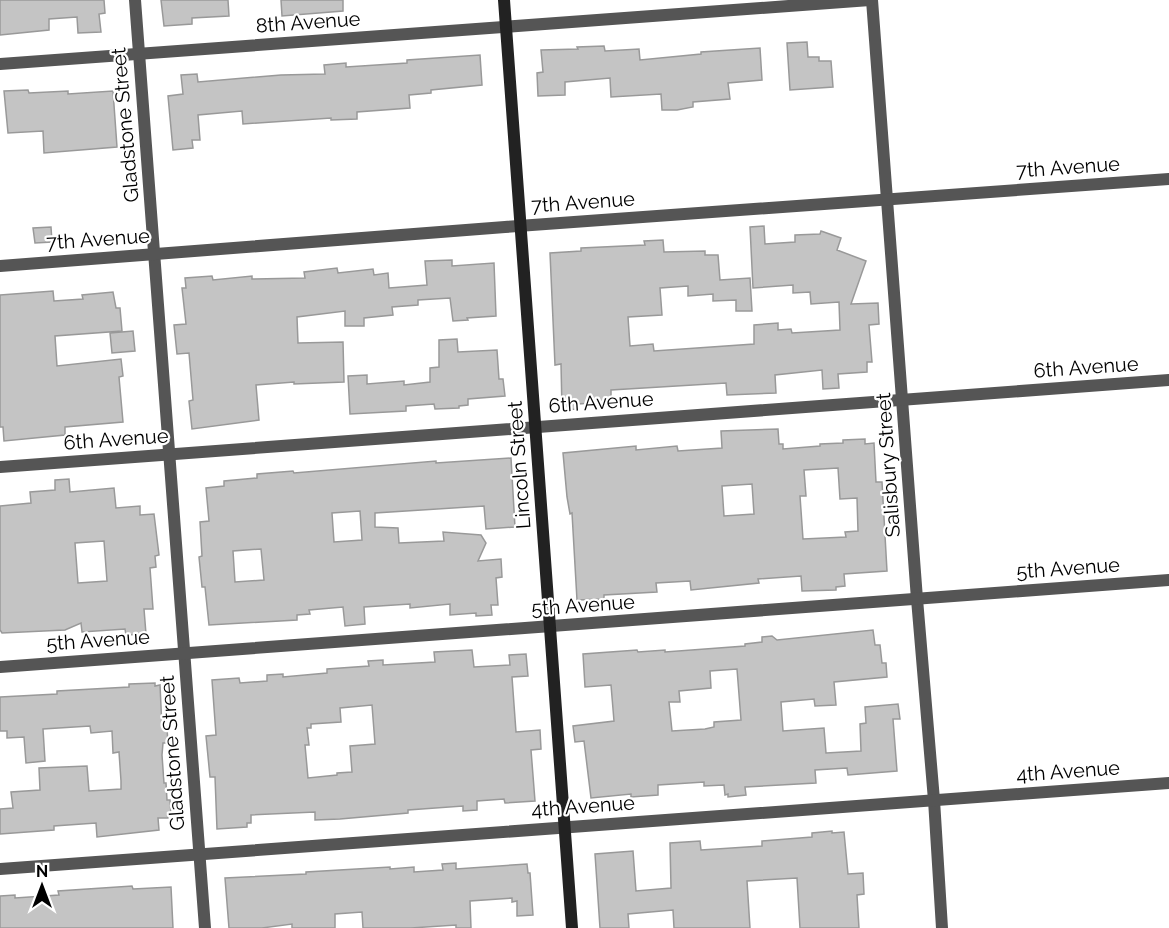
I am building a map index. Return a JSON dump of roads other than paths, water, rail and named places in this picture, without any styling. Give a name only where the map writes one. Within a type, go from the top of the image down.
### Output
[{"type":"street","name":"Gladstone Street","points":[[135,0],[205,928]]},
{"type":"street","name":"Lincoln Street","points":[[504,0],[572,928]]},
{"type":"street","name":"8th Avenue","points":[[0,64],[871,0]]},
{"type":"street","name":"Salisbury Street","points":[[871,0],[942,928]]},
{"type":"street","name":"7th Avenue","points":[[0,266],[1169,179]]},
{"type":"street","name":"6th Avenue","points":[[0,467],[1169,380]]},
{"type":"street","name":"5th Avenue","points":[[0,667],[1169,580]]},
{"type":"street","name":"4th Avenue","points":[[0,869],[1169,783]]}]
